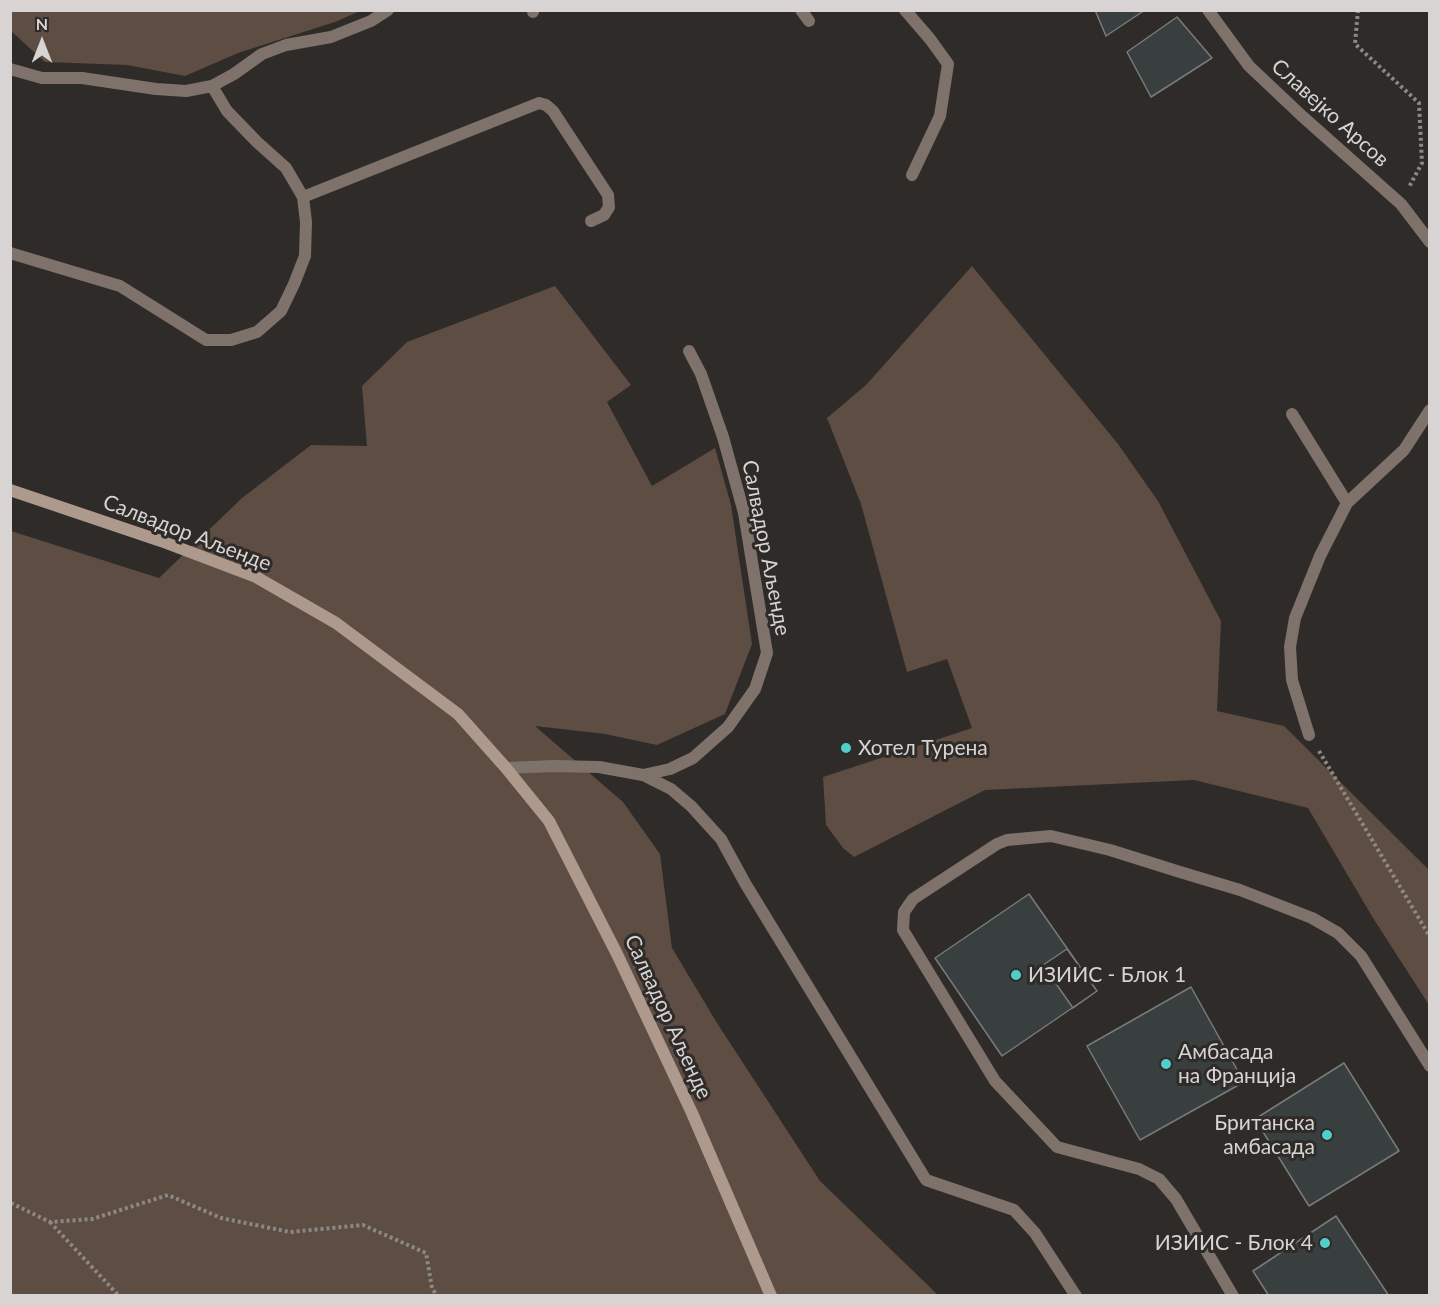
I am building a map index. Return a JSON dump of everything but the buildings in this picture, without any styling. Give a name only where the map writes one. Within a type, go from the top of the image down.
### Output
[{"type":"street","points":[[10,69],[42,78],[82,78],[186,91],[212,86],[262,54],[286,45],[331,37],[371,21],[388,10]]},
{"type":"street","points":[[905,10],[948,64],[940,116],[912,175]]},
{"type":"street","name":"Славејко Арсов","points":[[1208,10],[1249,66],[1401,204],[1430,242]]},
{"type":"street","points":[[10,253],[120,286],[206,340],[231,340],[257,332],[281,311],[305,255],[306,222],[303,197],[286,168],[227,111],[212,86]]},
{"type":"street","points":[[303,197],[539,104],[546,105],[553,111],[608,195],[609,207],[604,215],[591,221]]},
{"type":"street","name":"Салвадор Аљенде","points":[[506,768],[599,767],[643,775],[670,769],[693,758],[728,728],[755,689],[767,652],[744,513],[723,437],[701,375],[689,351]]},
{"type":"street","points":[[1309,735],[1292,680],[1290,647],[1295,618],[1320,556],[1347,503],[1404,450],[1430,410]]},
{"type":"street","points":[[1292,414],[1347,503]]},
{"type":"street","name":"Салвадор Аљенде","points":[[10,490],[161,541],[256,577],[336,623],[458,714],[549,821],[617,954],[692,1113],[771,1296]]},
{"type":"street","points":[[643,775],[671,789],[691,806],[721,839],[745,884],[926,1180],[1014,1210],[1035,1233],[1076,1296]]},
{"type":"street","points":[[1233,1296],[1176,1198],[1159,1179],[1139,1169],[1057,1147],[995,1081],[903,930],[904,912],[913,899],[997,844],[1007,840],[1051,836],[1110,850],[1240,890],[1312,918],[1338,933],[1361,956],[1430,1066]]},
{"type":"path","points":[[1358,10],[1355,44],[1419,103],[1422,163],[1401,204]]},
{"type":"path","points":[[1309,735],[1430,937]]},
{"type":"path","points":[[50,1222],[92,1219],[168,1195],[221,1218],[290,1232],[363,1225],[426,1253],[432,1288],[437,1296]]},
{"type":"path","points":[[11,1203],[50,1222],[119,1296]]},
{"type":"shaded area","points":[[10,11],[360,11],[335,22],[238,53],[185,76],[127,65],[45,62],[11,31]]},
{"type":"shaded area","points":[[972,266],[1118,444],[1158,501],[1221,621],[1217,711],[1284,726],[1429,870],[1429,1005],[1373,918],[1308,808],[1194,780],[985,790],[854,857],[843,848],[826,825],[823,777],[972,728],[947,659],[907,672],[861,504],[827,418],[866,385]]},
{"type":"shaded area","points":[[555,286],[631,385],[607,402],[652,486],[715,448],[731,505],[752,644],[725,714],[657,745],[605,734],[535,726],[623,802],[660,854],[672,948],[717,1023],[820,1181],[938,1295],[11,1296],[11,531],[159,578],[242,498],[311,445],[367,446],[362,386],[407,342]]},
{"type":"place","name":"Хотел Турена","points":[[846,748]]},
{"type":"place","name":"ИЗИИС - Блок 1","points":[[1016,975]]},
{"type":"place","name":"Амбасада на Франција","points":[[1166,1064]]},
{"type":"place","name":"Британска амбасада","points":[[1327,1135]]},
{"type":"place","name":"ИЗИИС - Блок 4","points":[[1325,1243]]}]
